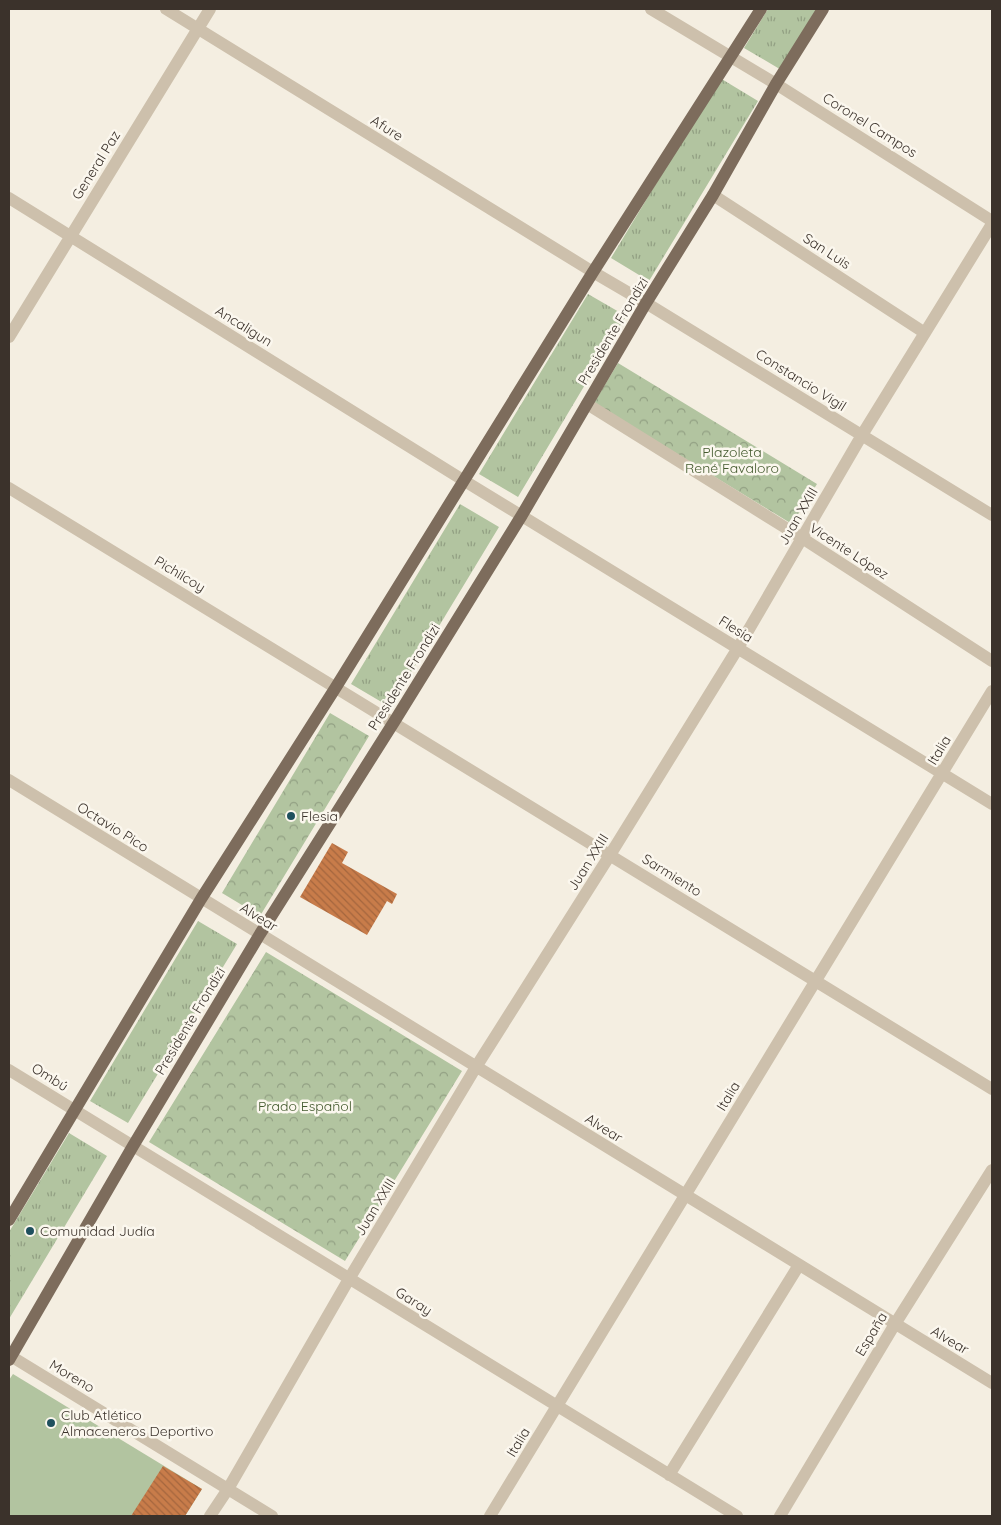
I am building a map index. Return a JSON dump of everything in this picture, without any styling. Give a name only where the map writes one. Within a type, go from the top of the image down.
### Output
[{"type":"main road","points":[[9,1220],[201,899],[336,687],[593,272],[761,9]]},
{"type":"main road","name":"Presidente Frondizi","points":[[10,1357],[260,934],[522,515],[646,303],[713,194],[776,84],[823,9]]},
{"type":"street","name":"Afure","points":[[166,9],[593,272]]},
{"type":"street","name":"General Paz","points":[[9,337],[210,9]]},
{"type":"street","name":"Coronel Campos","points":[[652,9],[776,84],[992,222]]},
{"type":"street","name":"San Luis","points":[[713,194],[925,333]]},
{"type":"street","name":"Ancaligun","points":[[9,198],[463,480]]},
{"type":"street","name":"Juan XXIII","points":[[210,1516],[228,1489],[349,1278],[476,1067],[738,648],[862,435],[992,222]]},
{"type":"street","name":"Constancio Vigil","points":[[593,272],[992,515]]},
{"type":"street","name":"Vicente López","points":[[586,404],[802,538],[992,661]]},
{"type":"street","name":"Flesia","points":[[463,480],[992,804]]},
{"type":"street","name":"Pichilcoy","points":[[9,488],[336,687]]},
{"type":"street","name":"Sarmiento","points":[[336,687],[992,1089]]},
{"type":"street","name":"Italia","points":[[490,1516],[992,691]]},
{"type":"street","name":"Octavio Pico","points":[[9,780],[201,899]]},
{"type":"street","name":"Alvear","points":[[201,899],[992,1383]]},
{"type":"street","name":"Ombú","points":[[9,1070],[75,1110]]},
{"type":"street","name":"Garay","points":[[75,1110],[737,1516]]},
{"type":"street","name":"España","points":[[780,1516],[895,1324],[992,1170]]},
{"type":"street","points":[[669,1474],[799,1265]]},
{"type":"street","name":"Moreno","points":[[10,1357],[272,1516]]},
{"type":"green space","points":[[768,9],[821,9],[783,71],[744,48]]},
{"type":"green space","points":[[720,78],[758,101],[649,281],[611,258]]},
{"type":"green space","points":[[588,294],[626,316],[518,497],[479,474]]},
{"type":"green space","name":"Plazoleta René Favaloro","points":[[618,363],[817,484],[792,524],[594,403]]},
{"type":"green space","points":[[460,504],[499,527],[390,707],[351,684]]},
{"type":"green space","points":[[330,713],[369,736],[260,916],[222,893]]},
{"type":"green space","points":[[198,921],[237,944],[128,1123],[90,1101]]},
{"type":"green space","name":"Prado Español","points":[[266,952],[462,1071],[345,1261],[149,1142]]},
{"type":"green space","points":[[69,1133],[107,1156],[9,1319],[9,1232]]},
{"type":"green space","name":"Club Atlético Almaceneros Deportivo","points":[[13,1374],[202,1489],[185,1516],[9,1516],[9,1380]]},
{"type":"building","points":[[332,843],[348,852],[342,863],[397,894],[392,904],[387,901],[367,935],[300,897]]},
{"type":"building","points":[[163,1466],[202,1489],[185,1516],[131,1516]]},
{"type":"place","name":"Flesia","points":[[291,816]]},
{"type":"place","name":"Comunidad Judía","points":[[30,1231]]},
{"type":"place","name":"Club Atlético Almaceneros Deportivo","points":[[51,1423]]}]
